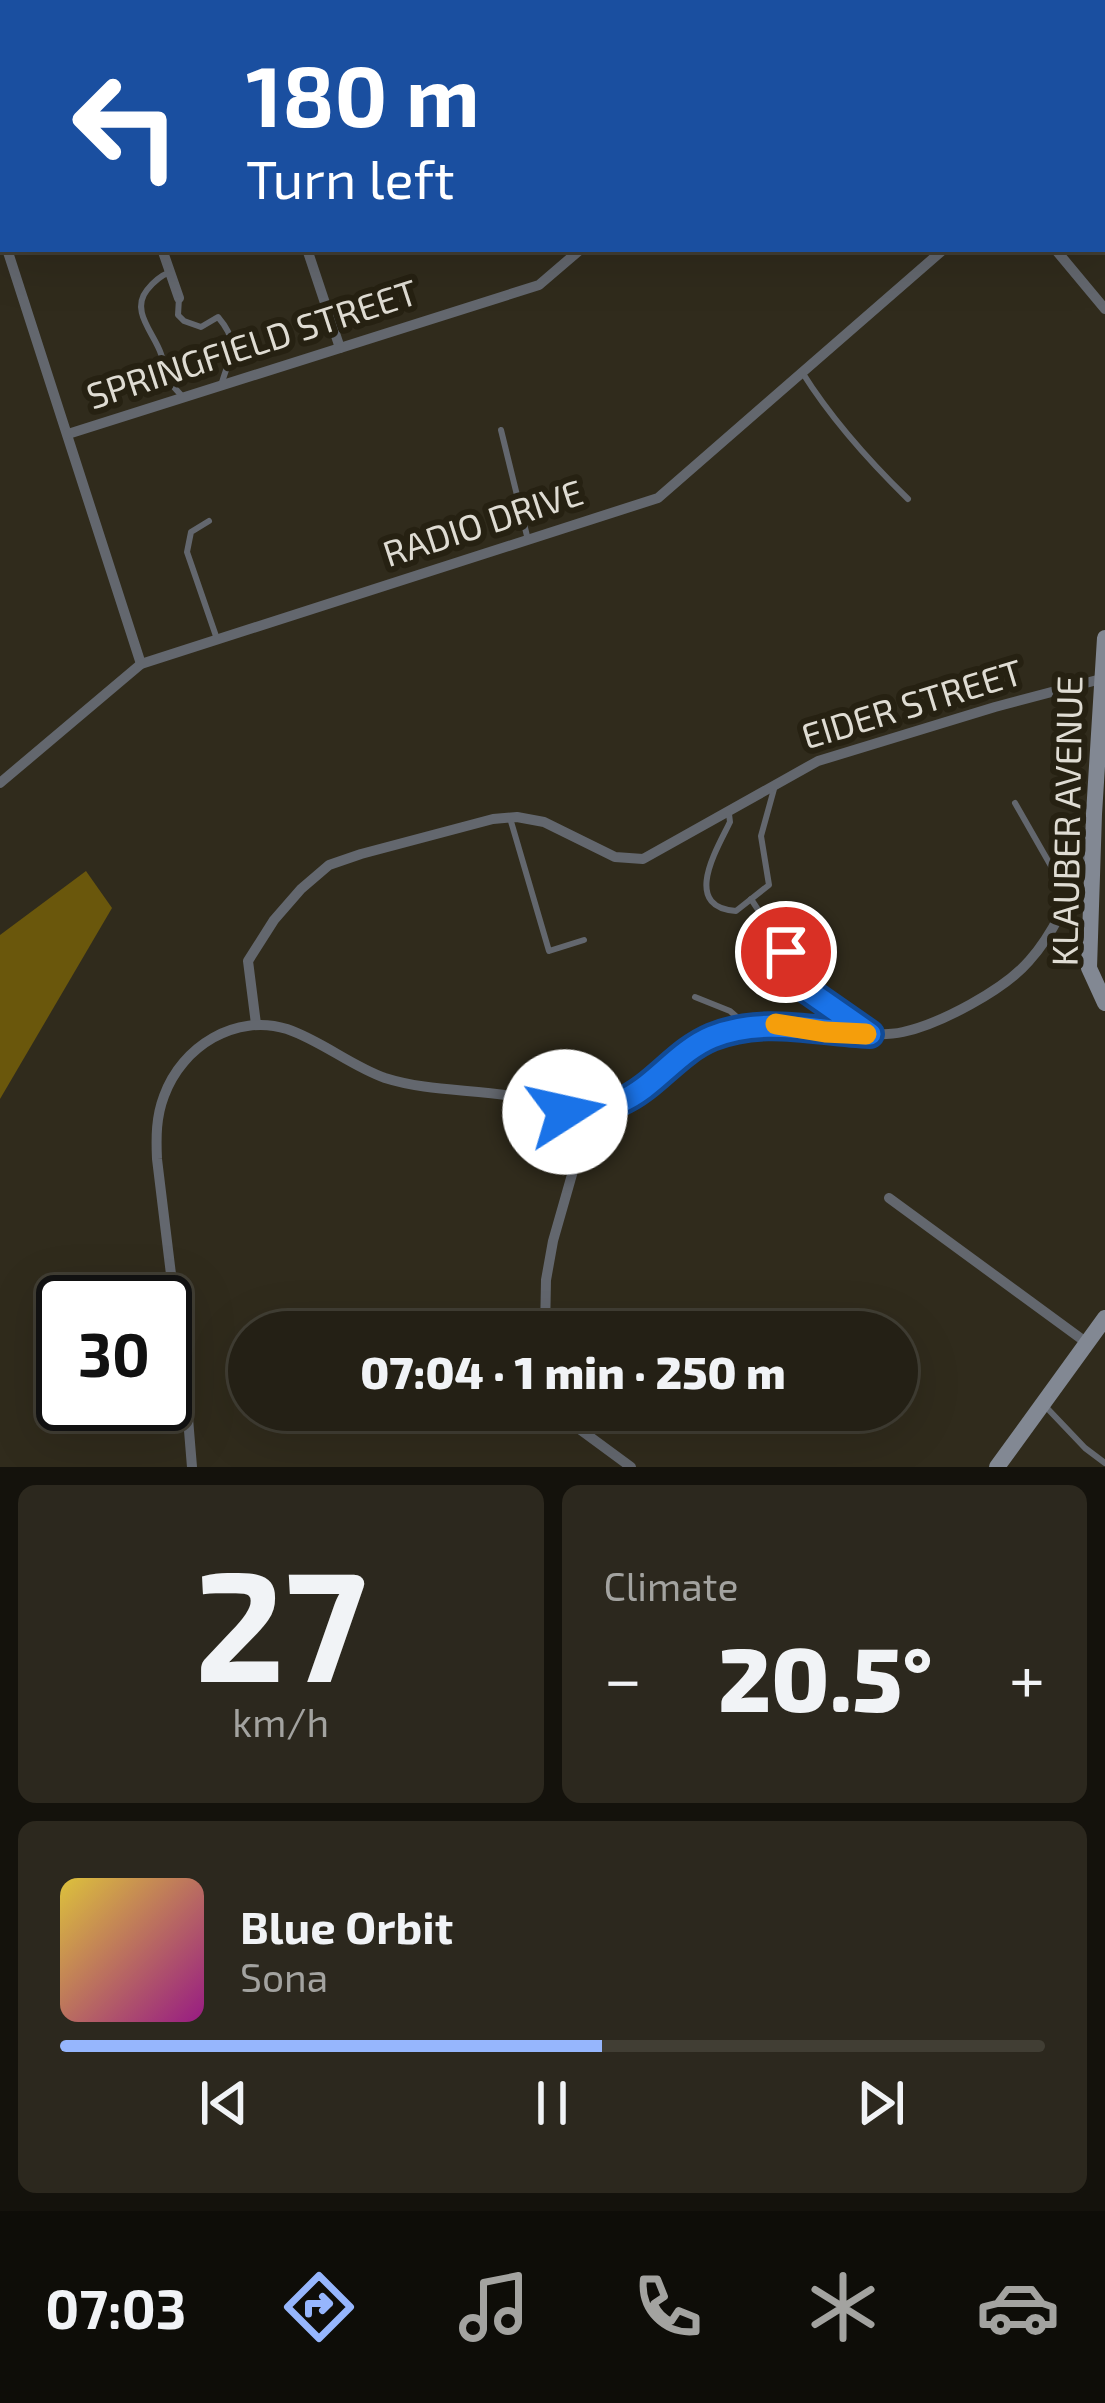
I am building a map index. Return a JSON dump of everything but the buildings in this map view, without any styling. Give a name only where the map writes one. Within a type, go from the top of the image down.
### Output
[{"type":"street","points":[[8,252],[141,664]]},
{"type":"street","points":[[163,252],[179,298]]},
{"type":"street","points":[[308,252],[340,348]]},
{"type":"street","name":"SPRINGFIELD STREET","points":[[68,434],[539,285],[578,252]]},
{"type":"street","name":"RADIO DRIVE","points":[[0,783],[141,664],[658,497],[941,252]]},
{"type":"street","points":[[1057,252],[1105,309]]},
{"type":"street","name":"KLAUBER AVENUE","points":[[1105,638],[1089,968],[1105,1003]]},
{"type":"street","name":"EIDER STREET","points":[[256,1024],[248,962],[274,920],[329,865],[449,830],[510,818],[544,822],[615,857],[643,859],[818,761],[1101,679]]},
{"type":"street","points":[[192,1467],[156,1125],[165,1092],[206,1041],[231,1028],[256,1024],[284,1028],[383,1077],[517,1097],[565,1112],[597,1111],[643,1088],[682,1052],[709,1038],[778,1024],[825,1032],[903,1032],[986,996],[1029,962],[1069,897],[1090,846],[1094,814]]},
{"type":"street","points":[[545,1311],[553,1241],[575,1164],[565,1112]]},
{"type":"street","points":[[889,1198],[1087,1343]]},
{"type":"street","points":[[997,1467],[1105,1318]]},
{"type":"street","points":[[582,1431],[631,1467]]},
{"type":"lane","points":[[170,272],[152,284],[139,308],[161,353],[166,379],[183,398]]},
{"type":"lane","points":[[179,298],[178,315],[184,322],[202,327],[218,317],[229,332],[233,350],[221,386]]},
{"type":"lane","points":[[802,372],[821,404],[908,500]]},
{"type":"lane","points":[[501,430],[528,540]]},
{"type":"lane","points":[[208,521],[191,532],[187,552],[217,639]]},
{"type":"lane","points":[[728,810],[730,822],[706,872],[710,899],[723,910],[736,911],[769,885],[761,836],[777,782]]},
{"type":"lane","points":[[1015,802],[1069,897]]},
{"type":"lane","points":[[510,818],[549,951],[584,940]]},
{"type":"lane","points":[[752,899],[786,952],[794,981],[870,1034]]},
{"type":"lane","points":[[694,997],[730,1011],[748,1027]]},
{"type":"lane","points":[[1043,1405],[1105,1463]]},
{"type":"shaded area","points":[[86,871],[112,908],[0,1099],[0,935]]},
{"type":"slow traffic","points":[[776,1024],[866,1034]]},
{"type":"route","points":[[565,1112],[597,1111],[623,1101],[682,1052],[736,1028],[778,1024],[870,1034],[794,981],[786,952]]}]
